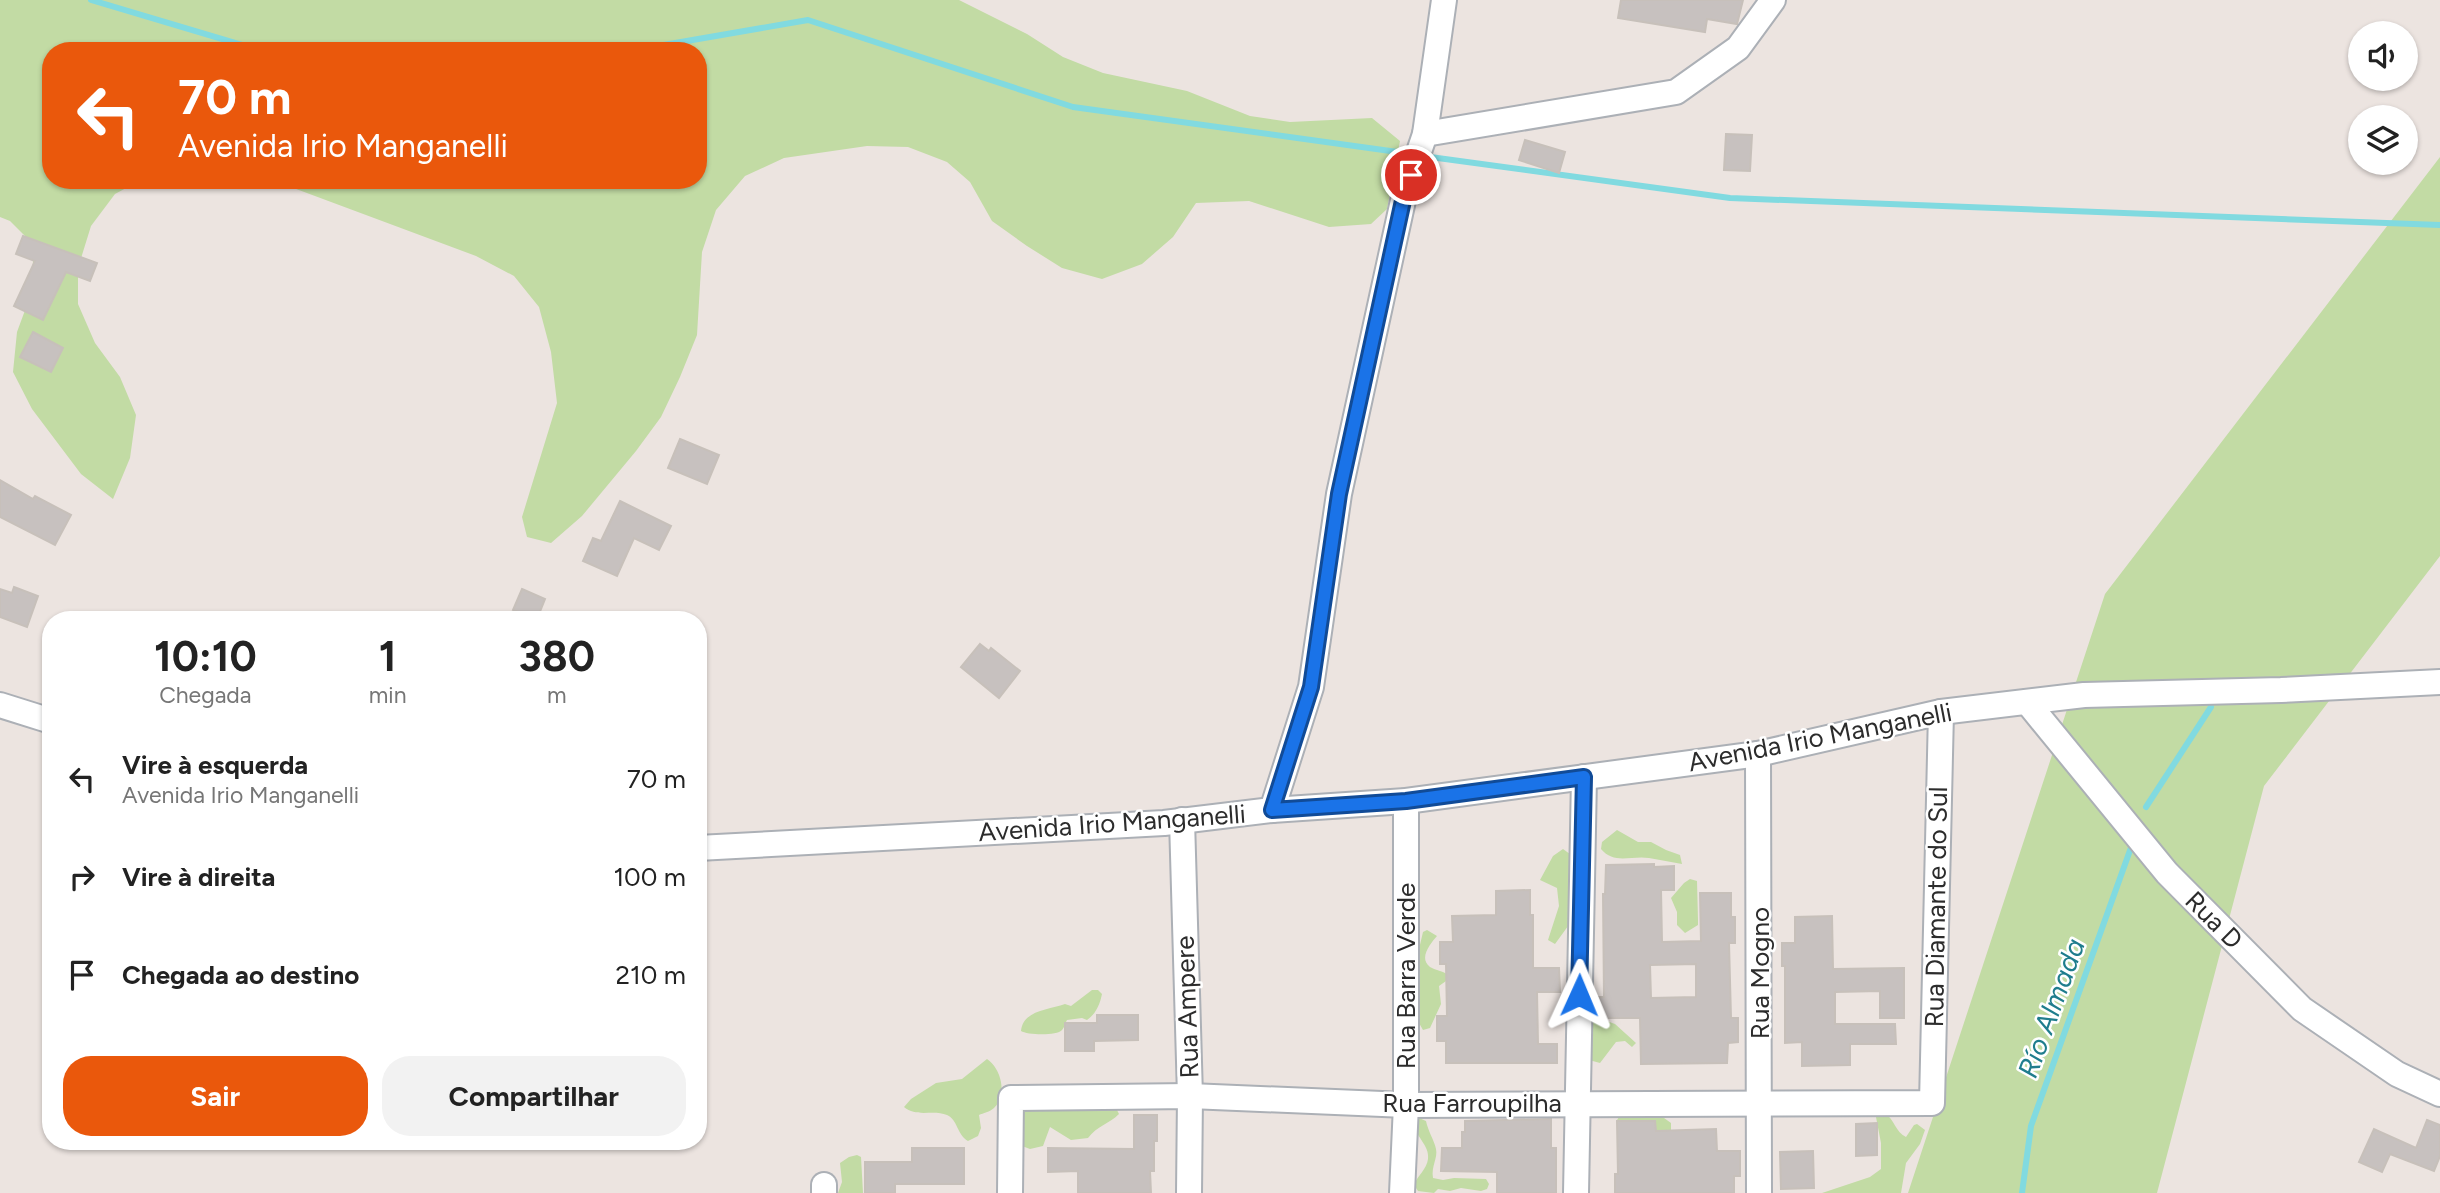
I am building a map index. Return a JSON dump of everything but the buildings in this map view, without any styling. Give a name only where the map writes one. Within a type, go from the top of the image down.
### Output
[{"type":"street","points":[[1272,810],[1311,687],[1339,494],[1404,196],[1425,134],[1444,0]]},
{"type":"street","points":[[1425,134],[1676,92],[1738,48],[1773,0]]},
{"type":"street","name":"Avenida Irio Manganelli","points":[[707,847],[1182,820],[1272,810],[1406,801],[1758,754],[1941,712],[2084,695],[2281,690],[2440,682]]},
{"type":"street","name":"Rua D","points":[[2027,702],[2167,873],[2302,1009],[2397,1073],[2440,1094]]},
{"type":"street","points":[[0,705],[42,718]]},
{"type":"street","name":"Rua Diamante do Sul","points":[[1932,1103],[1941,712]]},
{"type":"street","name":"Rua Mogno","points":[[1758,754],[1761,1102],[1759,1193]]},
{"type":"street","points":[[1576,1193],[1584,777]]},
{"type":"street","name":"Rua Barra Verde","points":[[1402,1193],[1406,1105],[1406,801]]},
{"type":"street","name":"Rua Ampere","points":[[1182,820],[1190,1097],[1189,1193]]},
{"type":"street","name":"Rua Farroupilha","points":[[1010,1193],[1012,1098],[1190,1097],[1406,1105],[1932,1103]]},
{"type":"green space","points":[[0,0],[959,0],[1027,34],[1063,57],[1103,73],[1187,91],[1250,116],[1290,122],[1372,118],[1400,141],[1387,209],[1371,224],[1329,227],[1249,201],[1196,203],[1173,237],[1142,264],[1102,279],[1062,268],[1027,246],[992,221],[970,182],[947,162],[908,147],[867,146],[784,158],[745,176],[716,210],[702,252],[697,335],[661,417],[582,516],[551,543],[527,537],[522,517],[557,403],[551,352],[539,307],[514,276],[476,256],[296,189],[707,189],[707,42],[42,42],[42,189],[124,189],[115,194],[91,226],[78,268],[78,304],[95,343],[120,377],[136,415],[130,458],[113,499],[81,474],[32,409],[13,372],[17,332],[31,294],[34,245],[10,221],[0,217]]},
{"type":"green space","points":[[2440,157],[2440,556],[2264,786],[2157,1193],[1908,1193],[2105,594]]},
{"type":"green space","points":[[1617,830],[1638,842],[1651,842],[1680,855],[1682,864],[1643,857],[1617,858],[1606,854],[1601,849],[1602,842]]},
{"type":"green space","points":[[1563,849],[1574,857],[1571,922],[1555,944],[1548,940],[1559,906],[1557,888],[1540,880],[1553,856]]},
{"type":"green space","points":[[1690,879],[1697,881],[1698,925],[1685,933],[1677,925],[1677,912],[1671,898]]},
{"type":"green space","points":[[1427,930],[1437,936],[1425,959],[1432,968],[1447,974],[1446,981],[1439,986],[1441,1004],[1430,1028],[1423,1030],[1419,1023],[1419,949],[1423,932]]},
{"type":"green space","points":[[1092,990],[1098,990],[1102,994],[1093,1015],[1087,1020],[1067,1020],[1062,1030],[1054,1033],[1035,1034],[1021,1031],[1026,1019],[1032,1015],[1065,1004],[1071,1006]]},
{"type":"green space","points":[[1601,1019],[1615,1024],[1636,1043],[1632,1047],[1625,1041],[1616,1042],[1600,1063],[1589,1060],[1590,1025]]},
{"type":"green space","points":[[987,1059],[999,1075],[1002,1089],[994,1108],[979,1115],[981,1128],[978,1136],[968,1141],[951,1117],[914,1112],[904,1107],[911,1099],[936,1083],[962,1079]]},
{"type":"green space","points":[[1115,1106],[1119,1114],[1088,1138],[1071,1140],[1050,1127],[1043,1146],[1030,1149],[1022,1146],[1016,1121],[1024,1107]]},
{"type":"green space","points":[[1657,1113],[1671,1123],[1671,1137],[1618,1123],[1617,1120],[1621,1114]]},
{"type":"green space","points":[[1884,1113],[1906,1137],[1914,1125],[1917,1124],[1925,1130],[1920,1144],[1906,1163],[1901,1193],[1822,1193],[1870,1177],[1881,1169],[1881,1143],[1876,1117]]},
{"type":"green space","points":[[1419,1118],[1426,1121],[1436,1149],[1433,1178],[1486,1179],[1489,1184],[1487,1189],[1438,1189],[1434,1193],[1418,1191],[1414,1185],[1428,1159],[1427,1149],[1416,1132],[1414,1122]]},
{"type":"green space","points":[[857,1155],[861,1157],[863,1193],[838,1193],[842,1182],[840,1163]]},
{"type":"waterway","points":[[91,0],[232,42]]},
{"type":"waterway","points":[[681,42],[808,20],[1073,107],[1412,154]]},
{"type":"waterway","points":[[1423,156],[1730,198],[2440,225]]},
{"type":"waterway","name":"Río Almada","points":[[2146,807],[2211,707]]},
{"type":"waterway","name":"Río Almada","points":[[2022,1193],[2031,1126],[2133,842]]},
{"type":"route","points":[[1411,175],[1404,196],[1339,494],[1311,687],[1272,810],[1406,801],[1584,777],[1579,995]]}]
